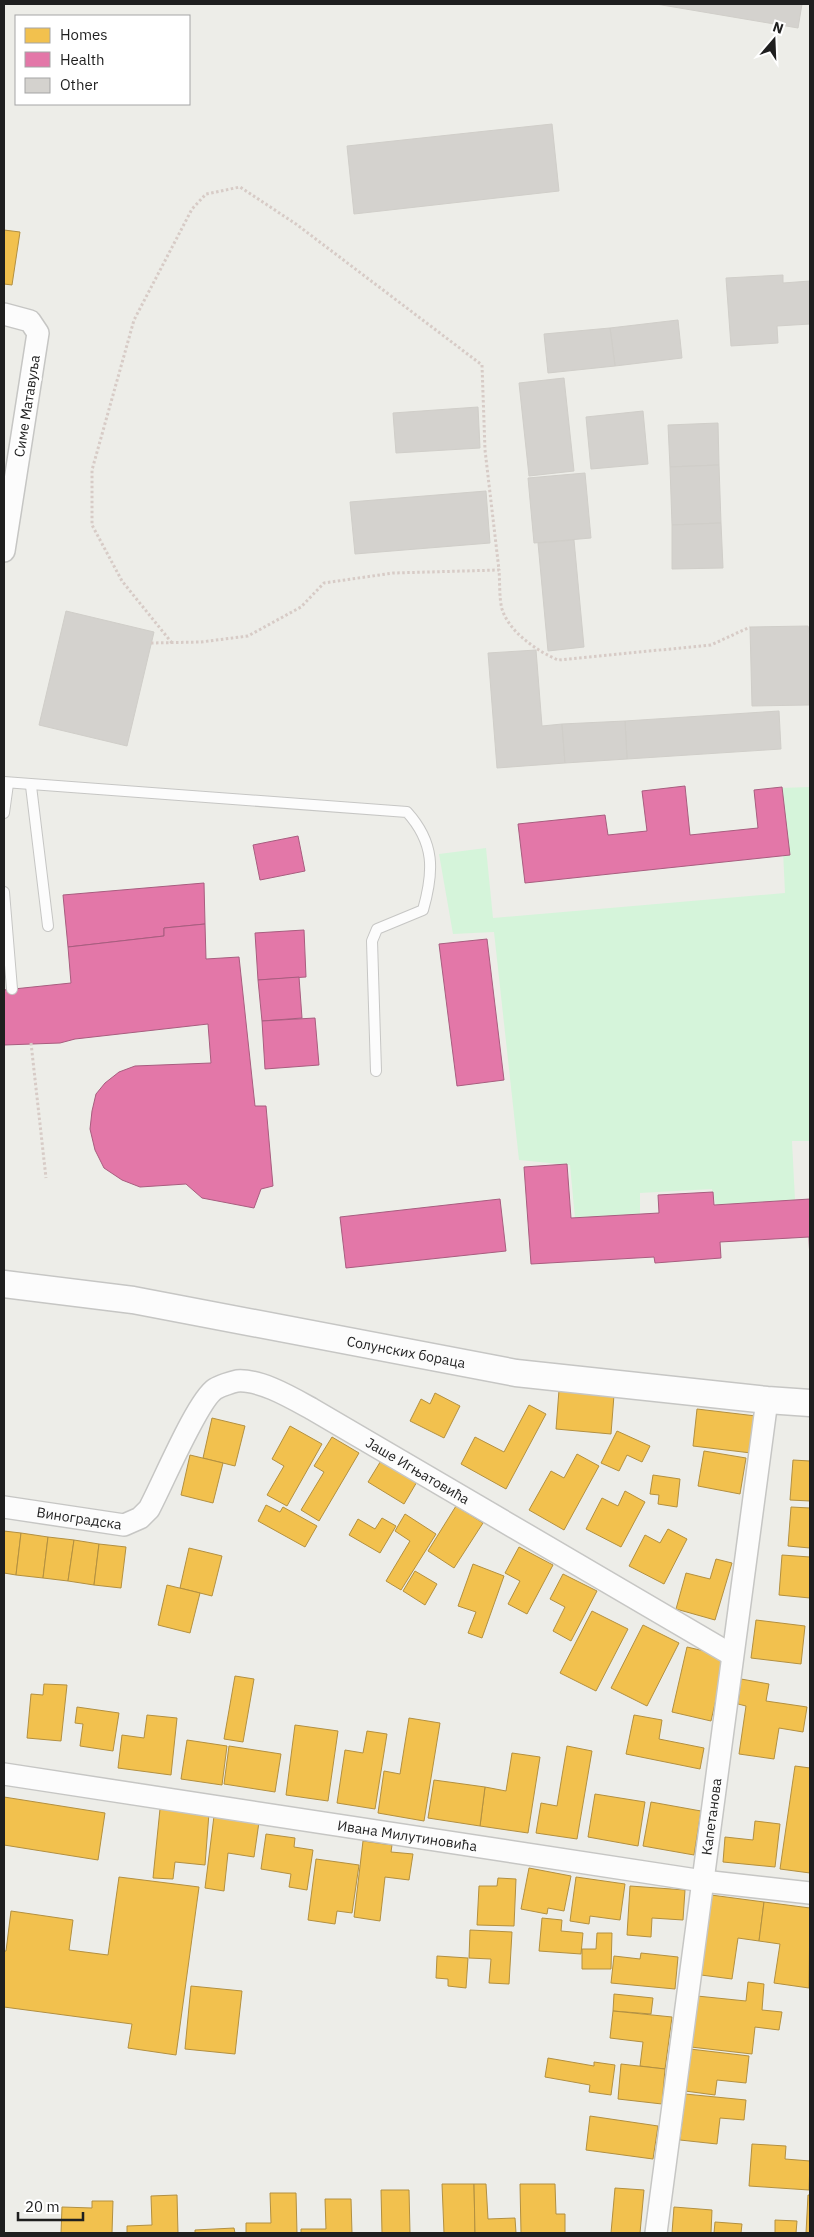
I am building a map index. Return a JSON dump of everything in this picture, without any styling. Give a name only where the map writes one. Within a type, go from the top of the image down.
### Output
[{"type":"street","name":"Симе Матавуља","points":[[4,314],[30,321],[38,333],[4,551]]},
{"type":"street","name":"Солунских бораца","points":[[4,1284],[134,1300],[516,1372],[767,1400],[810,1403]]},
{"type":"street","name":"Јаше Игњатовића","points":[[150,1509],[202,1404],[215,1389],[237,1381],[276,1390],[312,1409],[732,1655]]},
{"type":"street","name":"Капетанова","points":[[656,2233],[767,1400]]},
{"type":"street","name":"Виноградска","points":[[4,1507],[124,1525],[140,1518],[150,1509]]},
{"type":"street","name":"Ивана Милутиновића","points":[[4,1774],[703,1881],[810,1893]]},
{"type":"lane","points":[[4,813],[6,783],[407,812],[421,828],[428,848],[428,890],[423,910],[377,928],[372,941],[376,1071]]},
{"type":"lane","points":[[30,786],[48,926]]},
{"type":"lane","points":[[4,892],[12,989]]},
{"type":"path","points":[[172,642],[122,581],[92,525],[92,470],[134,320],[192,209],[206,194],[240,187],[296,224],[482,365],[485,450],[502,608],[511,627],[538,649],[558,660],[711,646],[750,627]]},
{"type":"path","points":[[151,643],[201,642],[248,636],[301,607],[324,583],[393,573],[499,570]]},
{"type":"path","points":[[31,1043],[46,1178]]},
{"type":"green space","points":[[810,787],[810,1141],[792,1141],[795,1200],[716,1205],[712,1189],[640,1193],[640,1216],[575,1218],[570,1165],[519,1160],[494,932],[453,934],[439,854],[486,848],[493,918],[785,893],[780,788]]},
{"type":"building: Homes","points":[[4,230],[20,232],[12,285],[4,284]]},
{"type":"building: Homes","points":[[559,1390],[614,1395],[611,1434],[556,1429]]},
{"type":"building: Homes","points":[[435,1393],[460,1406],[444,1438],[410,1421],[421,1399],[430,1404]]},
{"type":"building: Homes","points":[[529,1405],[546,1414],[506,1489],[461,1464],[475,1437],[504,1452]]},
{"type":"building: Homes","points":[[697,1409],[756,1416],[751,1453],[693,1446]]},
{"type":"building: Homes","points":[[212,1418],[245,1426],[235,1466],[203,1458]]},
{"type":"building: Homes","points":[[290,1426],[322,1444],[287,1506],[267,1495],[284,1466],[272,1459]]},
{"type":"building: Homes","points":[[617,1431],[650,1446],[642,1462],[627,1455],[619,1471],[601,1463]]},
{"type":"building: Homes","points":[[332,1437],[359,1453],[319,1521],[301,1510],[324,1472],[314,1466]]},
{"type":"building: Homes","points":[[704,1451],[746,1458],[740,1494],[698,1486]]},
{"type":"building: Homes","points":[[577,1454],[599,1466],[564,1530],[529,1510],[551,1471],[564,1478]]},
{"type":"building: Homes","points":[[190,1455],[223,1463],[213,1503],[181,1495]]},
{"type":"building: Homes","points":[[382,1459],[418,1480],[404,1504],[368,1482]]},
{"type":"building: Homes","points":[[793,1460],[810,1461],[810,1501],[790,1500]]},
{"type":"building: Homes","points":[[653,1475],[680,1479],[677,1507],[658,1504],[659,1495],[650,1494]]},
{"type":"building: Homes","points":[[625,1491],[645,1502],[621,1547],[586,1529],[602,1498],[618,1506]]},
{"type":"building: Homes","points":[[266,1505],[280,1512],[283,1507],[317,1526],[305,1547],[258,1521]]},
{"type":"building: Homes","points":[[456,1506],[483,1523],[454,1568],[428,1551]]},
{"type":"building: Homes","points":[[791,1507],[810,1508],[810,1548],[788,1546]]},
{"type":"building: Homes","points":[[405,1514],[436,1534],[401,1590],[386,1581],[410,1541],[395,1531]]},
{"type":"building: Homes","points":[[382,1518],[396,1526],[380,1553],[349,1535],[358,1519],[375,1529]]},
{"type":"building: Homes","points":[[668,1529],[687,1539],[664,1584],[629,1566],[645,1535],[660,1543]]},
{"type":"building: Homes","points":[[4,1531],[21,1533],[16,1575],[4,1573]]},
{"type":"building: Homes","points":[[21,1533],[48,1537],[43,1578],[16,1575]]},
{"type":"building: Homes","points":[[48,1537],[74,1540],[68,1581],[43,1578]]},
{"type":"building: Homes","points":[[74,1540],[99,1544],[94,1585],[68,1581]]},
{"type":"building: Homes","points":[[99,1544],[126,1547],[121,1588],[94,1585]]},
{"type":"building: Homes","points":[[519,1547],[553,1565],[527,1614],[508,1604],[520,1581],[505,1573]]},
{"type":"building: Homes","points":[[189,1548],[222,1556],[212,1596],[180,1588]]},
{"type":"building: Homes","points":[[782,1555],[810,1557],[810,1598],[779,1595]]},
{"type":"building: Homes","points":[[716,1559],[732,1563],[715,1620],[676,1609],[686,1573],[710,1579]]},
{"type":"building: Homes","points":[[473,1564],[504,1576],[482,1638],[468,1633],[476,1612],[458,1606]]},
{"type":"building: Homes","points":[[415,1571],[437,1584],[425,1605],[403,1591]]},
{"type":"building: Homes","points":[[563,1574],[597,1591],[571,1641],[553,1631],[565,1607],[550,1599]]},
{"type":"building: Homes","points":[[167,1585],[200,1593],[190,1633],[158,1625]]},
{"type":"building: Homes","points":[[592,1611],[628,1629],[596,1691],[560,1673]]},
{"type":"building: Homes","points":[[756,1620],[805,1626],[801,1664],[751,1658]]},
{"type":"building: Homes","points":[[643,1625],[679,1643],[647,1706],[611,1688]]},
{"type":"building: Homes","points":[[687,1647],[726,1656],[711,1721],[672,1712]]},
{"type":"building: Homes","points":[[235,1676],[254,1679],[243,1742],[224,1739]]},
{"type":"building: Homes","points":[[741,1679],[769,1684],[766,1701],[807,1707],[803,1732],[779,1728],[774,1759],[739,1754],[746,1706],[738,1704]]},
{"type":"building: Homes","points":[[44,1684],[67,1685],[61,1741],[27,1738],[31,1694],[43,1695]]},
{"type":"building: Homes","points":[[77,1707],[119,1713],[113,1751],[80,1746],[83,1724],[75,1723]]},
{"type":"building: Homes","points":[[147,1715],[177,1718],[171,1775],[118,1768],[122,1735],[144,1738]]},
{"type":"building: Homes","points":[[634,1715],[662,1720],[659,1739],[704,1748],[700,1769],[626,1754]]},
{"type":"building: Homes","points":[[409,1718],[440,1723],[424,1821],[378,1813],[384,1771],[400,1774]]},
{"type":"building: Homes","points":[[295,1725],[338,1731],[328,1801],[286,1795]]},
{"type":"building: Homes","points":[[367,1731],[387,1734],[375,1809],[337,1803],[345,1750],[363,1753]]},
{"type":"building: Homes","points":[[187,1740],[227,1746],[222,1785],[181,1779]]},
{"type":"building: Homes","points":[[229,1746],[281,1754],[275,1792],[224,1784]]},
{"type":"building: Homes","points":[[567,1746],[592,1751],[577,1839],[536,1833],[541,1803],[557,1806]]},
{"type":"building: Homes","points":[[512,1753],[540,1757],[528,1833],[480,1826],[485,1787],[506,1791]]},
{"type":"building: Homes","points":[[795,1766],[810,1768],[810,1873],[780,1869]]},
{"type":"building: Homes","points":[[434,1780],[485,1787],[480,1826],[428,1818]]},
{"type":"building: Homes","points":[[595,1794],[645,1802],[638,1846],[588,1837]]},
{"type":"building: Homes","points":[[4,1797],[105,1813],[98,1860],[4,1845]]},
{"type":"building: Homes","points":[[651,1802],[701,1811],[694,1855],[643,1846]]},
{"type":"building: Homes","points":[[160,1809],[209,1813],[205,1865],[175,1862],[173,1879],[153,1878]]},
{"type":"building: Homes","points":[[214,1816],[259,1822],[254,1857],[228,1853],[224,1891],[205,1888]]},
{"type":"building: Homes","points":[[755,1821],[780,1824],[775,1867],[723,1862],[725,1837],[753,1840]]},
{"type":"building: Homes","points":[[266,1834],[295,1838],[294,1847],[313,1850],[307,1890],[289,1887],[291,1874],[261,1869]]},
{"type":"building: Homes","points":[[363,1841],[392,1845],[391,1852],[413,1854],[409,1880],[385,1877],[380,1921],[354,1917]]},
{"type":"building: Homes","points":[[316,1859],[359,1865],[352,1913],[337,1911],[335,1924],[308,1920]]},
{"type":"building: Homes","points":[[529,1868],[571,1876],[564,1911],[548,1908],[547,1914],[521,1909]]},
{"type":"building: Homes","points":[[119,1877],[199,1887],[176,2055],[128,2048],[132,2024],[4,2007],[4,1951],[6,1951],[11,1911],[73,1920],[69,1950],[108,1955]]},
{"type":"building: Homes","points":[[576,1877],[625,1884],[620,1920],[590,1916],[589,1924],[570,1921]]},
{"type":"building: Homes","points":[[498,1878],[516,1879],[514,1926],[477,1925],[479,1886],[497,1886]]},
{"type":"building: Homes","points":[[630,1886],[685,1890],[683,1920],[652,1918],[651,1937],[627,1935]]},
{"type":"building: Homes","points":[[711,1895],[764,1902],[759,1941],[738,1938],[732,1979],[701,1975]]},
{"type":"building: Homes","points":[[764,1902],[810,1908],[809,1988],[774,1983],[780,1944],[759,1941]]},
{"type":"building: Homes","points":[[542,1918],[562,1920],[561,1931],[583,1933],[581,1954],[539,1951]]},
{"type":"building: Homes","points":[[470,1930],[512,1932],[509,1984],[489,1983],[491,1959],[469,1958]]},
{"type":"building: Homes","points":[[597,1933],[612,1933],[611,1969],[582,1969],[582,1949],[596,1949]]},
{"type":"building: Homes","points":[[641,1953],[678,1957],[675,1989],[611,1983],[614,1956],[640,1959]]},
{"type":"building: Homes","points":[[437,1956],[468,1958],[466,1988],[448,1986],[448,1979],[436,1978]]},
{"type":"building: Homes","points":[[748,1982],[764,1984],[762,2010],[782,2012],[779,2030],[755,2027],[752,2054],[691,2047],[697,1996],[746,2001]]},
{"type":"building: Homes","points":[[191,1986],[242,1991],[235,2054],[185,2049]]},
{"type":"building: Homes","points":[[614,1994],[653,1998],[651,2014],[613,2011]]},
{"type":"building: Homes","points":[[613,2011],[672,2017],[665,2069],[640,2066],[643,2042],[610,2038]]},
{"type":"building: Homes","points":[[690,2049],[749,2056],[746,2083],[717,2080],[715,2095],[685,2091]]},
{"type":"building: Homes","points":[[548,2058],[594,2066],[594,2062],[615,2065],[611,2095],[589,2092],[590,2085],[545,2077]]},
{"type":"building: Homes","points":[[621,2064],[665,2069],[662,2104],[618,2099]]},
{"type":"building: Homes","points":[[685,2094],[746,2100],[744,2120],[720,2118],[717,2144],[680,2140]]},
{"type":"building: Homes","points":[[590,2116],[658,2126],[653,2159],[586,2150]]},
{"type":"building: Homes","points":[[752,2144],[786,2146],[785,2159],[810,2161],[809,2190],[749,2186]]},
{"type":"building: Homes","points":[[442,2184],[474,2184],[475,2233],[444,2233]]},
{"type":"building: Homes","points":[[474,2184],[486,2184],[488,2219],[515,2218],[516,2233],[475,2233]]},
{"type":"building: Homes","points":[[520,2184],[555,2184],[556,2214],[565,2214],[565,2233],[521,2233]]},
{"type":"building: Homes","points":[[615,2188],[644,2190],[640,2233],[611,2233]]},
{"type":"building: Homes","points":[[381,2190],[409,2190],[410,2233],[382,2233]]},
{"type":"building: Homes","points":[[270,2193],[296,2193],[297,2233],[246,2233],[246,2223],[271,2223]]},
{"type":"building: Homes","points":[[177,2195],[178,2233],[127,2233],[127,2226],[152,2225],[151,2196]]},
{"type":"building: Homes","points":[[808,2195],[810,2195],[810,2233],[806,2233]]},
{"type":"building: Homes","points":[[325,2199],[351,2199],[352,2233],[301,2233],[301,2229],[326,2229]]},
{"type":"building: Homes","points":[[92,2201],[113,2201],[112,2233],[61,2233],[62,2207],[92,2208]]},
{"type":"building: Homes","points":[[674,2207],[712,2210],[711,2233],[672,2233]]},
{"type":"building: Homes","points":[[775,2220],[797,2221],[796,2233],[775,2233]]},
{"type":"building: Homes","points":[[715,2222],[742,2224],[741,2233],[714,2233]]},
{"type":"building: Homes","points":[[234,2228],[235,2233],[195,2233],[195,2230]]},
{"type":"building: Health","points":[[685,786],[690,835],[758,828],[754,790],[782,787],[790,855],[525,883],[518,824],[605,815],[608,835],[647,831],[642,791]]},
{"type":"building: Health","points":[[298,836],[305,871],[260,880],[253,845]]},
{"type":"building: Health","points":[[204,883],[205,924],[164,928],[164,936],[68,947],[63,895]]},
{"type":"building: Health","points":[[205,924],[206,959],[239,957],[255,1106],[266,1106],[273,1186],[261,1189],[254,1208],[202,1198],[186,1184],[140,1187],[122,1180],[104,1168],[95,1150],[90,1129],[92,1111],[96,1094],[105,1083],[119,1072],[135,1066],[211,1063],[208,1024],[75,1039],[60,1043],[4,1045],[4,990],[71,983],[68,947],[164,936],[164,928]]},
{"type":"building: Health","points":[[304,930],[306,977],[258,980],[255,933]]},
{"type":"building: Health","points":[[487,939],[504,1080],[457,1086],[439,944]]},
{"type":"building: Health","points":[[299,977],[302,1018],[262,1021],[258,980]]},
{"type":"building: Health","points":[[315,1018],[319,1065],[265,1069],[262,1021]]},
{"type":"building: Health","points":[[567,1164],[571,1218],[659,1213],[658,1195],[713,1192],[714,1205],[810,1199],[810,1262],[809,1237],[720,1242],[721,1258],[655,1263],[654,1257],[531,1264],[524,1167]]},
{"type":"building: Health","points":[[500,1199],[506,1251],[346,1268],[340,1217]]},
{"type":"building: Other","points":[[656,4],[802,4],[798,28]]},
{"type":"building: Other","points":[[552,124],[559,191],[354,214],[347,146]]},
{"type":"building: Other","points":[[783,275],[783,283],[810,281],[810,324],[777,326],[778,343],[731,346],[726,278]]},
{"type":"building: Other","points":[[678,320],[682,358],[615,366],[610,328]]},
{"type":"building: Other","points":[[610,328],[615,366],[548,373],[544,334]]},
{"type":"building: Other","points":[[564,378],[574,471],[529,476],[519,383]]},
{"type":"building: Other","points":[[478,407],[480,448],[396,453],[393,413]]},
{"type":"building: Other","points":[[643,411],[648,464],[591,469],[586,417]]},
{"type":"building: Other","points":[[718,423],[719,465],[670,467],[668,425]]},
{"type":"building: Other","points":[[719,465],[721,523],[672,525],[670,467]]},
{"type":"building: Other","points":[[585,473],[591,538],[534,543],[528,478]]},
{"type":"building: Other","points":[[486,491],[490,543],[355,554],[350,502]]},
{"type":"building: Other","points":[[721,523],[723,568],[672,569],[672,525]]},
{"type":"building: Other","points":[[574,540],[584,647],[548,651],[538,543]]},
{"type":"building: Other","points":[[66,611],[154,632],[127,746],[39,725]]},
{"type":"building: Other","points":[[808,626],[810,635],[809,705],[752,706],[750,627]]},
{"type":"building: Other","points":[[536,650],[542,726],[562,724],[565,763],[497,768],[488,653]]},
{"type":"building: Other","points":[[779,711],[781,749],[627,759],[625,721]]},
{"type":"building: Other","points":[[625,721],[627,759],[565,763],[562,724]]}]
